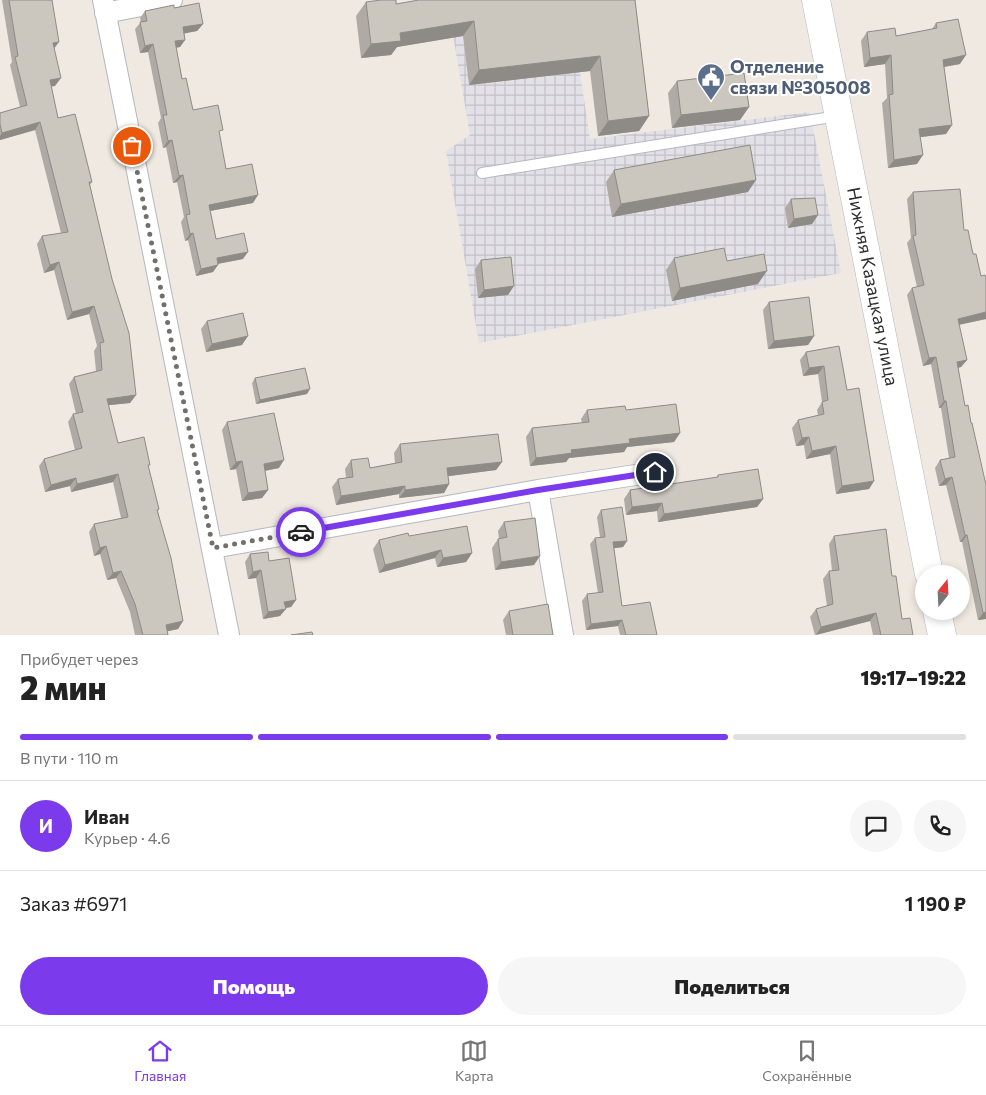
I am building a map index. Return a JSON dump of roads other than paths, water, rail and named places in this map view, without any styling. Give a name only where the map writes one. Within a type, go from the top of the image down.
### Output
[{"type":"street","points":[[172,0],[104,6],[229,635]]},
{"type":"street","name":"Нижняя Казацкая улица","points":[[816,0],[927,565]]},
{"type":"street","points":[[213,548],[538,490],[655,472]]},
{"type":"street","points":[[538,490],[563,635]]},
{"type":"street","points":[[939,620],[942,635]]},
{"type":"lane","points":[[482,173],[839,116]]},
{"type":"place","name":"Отделение связи №305008","points":[[711,101]]}]
